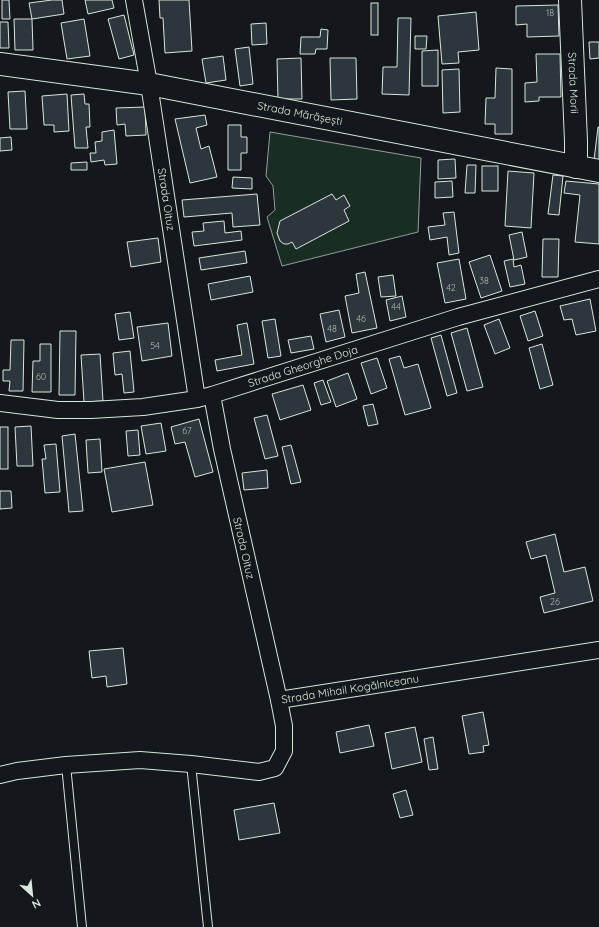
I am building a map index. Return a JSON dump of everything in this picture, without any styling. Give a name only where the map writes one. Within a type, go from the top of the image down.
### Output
[{"type":"street","name":"Strada Oituz","points":[[134,0],[149,84],[197,399]]},
{"type":"street","name":"Strada Morii","points":[[570,0],[576,167]]},
{"type":"street","name":"Strada Mărășești","points":[[0,64],[149,84],[599,171]]},
{"type":"street","name":"Strada Gheorghe Doja","points":[[0,403],[58,410],[91,410],[143,407],[212,396],[458,317],[599,278]]},
{"type":"street","name":"Strada Oituz","points":[[212,396],[222,449],[279,700]]},
{"type":"street","name":"Strada Mihail Kogălniceanu","points":[[0,775],[17,771],[66,765],[140,760],[259,772],[275,768],[284,751],[284,726],[279,700],[599,650]]},
{"type":"lane","points":[[191,764],[208,927]]},
{"type":"lane","points":[[66,765],[82,927]]},
{"type":"green space","points":[[270,132],[421,158],[418,232],[282,266],[267,217],[275,210],[273,186],[266,176]]},
{"type":"building","points":[[2,0],[9,0],[10,19],[2,19]]},
{"type":"building","points":[[62,0],[64,14],[32,19],[29,3]]},
{"type":"building","points":[[85,0],[112,0],[114,8],[88,14]]},
{"type":"building","points":[[159,0],[189,0],[192,51],[165,53],[163,18],[160,18]]},
{"type":"building","points":[[371,3],[378,3],[378,35],[371,35]]},
{"type":"building","points":[[558,5],[559,36],[527,37],[527,24],[516,25],[516,6]]},
{"type":"building","points":[[476,12],[479,50],[458,52],[459,63],[442,64],[438,16]]},
{"type":"building","points":[[124,15],[134,55],[119,59],[108,19]]},
{"type":"building","points":[[398,18],[411,18],[409,95],[382,94],[383,67],[397,67]]},
{"type":"building","points":[[14,19],[32,19],[33,50],[15,50]]},
{"type":"building","points":[[84,19],[90,56],[67,59],[61,23]]},
{"type":"building","points":[[0,22],[8,22],[9,48],[0,48]]},
{"type":"building","points":[[266,23],[267,44],[252,45],[251,24]]},
{"type":"building","points":[[321,29],[328,30],[327,49],[316,49],[315,54],[300,54],[301,37],[320,37]]},
{"type":"building","points":[[415,36],[427,36],[426,49],[415,49]]},
{"type":"building","points":[[589,42],[599,42],[599,58],[590,59]]},
{"type":"building","points":[[249,47],[253,84],[240,86],[235,49]]},
{"type":"building","points":[[438,50],[438,86],[422,86],[422,51]]},
{"type":"building","points":[[536,54],[560,54],[561,97],[539,97],[539,101],[525,102],[525,83],[537,82]]},
{"type":"building","points":[[223,56],[226,80],[206,83],[202,59]]},
{"type":"building","points":[[301,58],[302,99],[278,99],[277,59]]},
{"type":"building","points":[[330,58],[356,58],[357,99],[331,100]]},
{"type":"building","points":[[496,68],[512,69],[512,134],[495,134],[495,124],[485,124],[486,98],[495,98]]},
{"type":"building","points":[[459,69],[460,112],[443,113],[442,70]]},
{"type":"building","points":[[25,91],[27,129],[10,129],[8,92]]},
{"type":"building","points":[[67,94],[69,131],[54,132],[54,125],[44,125],[42,96]]},
{"type":"building","points":[[84,94],[85,104],[89,104],[90,127],[86,127],[88,148],[75,148],[71,95]]},
{"type":"building","points":[[145,107],[146,135],[126,136],[125,124],[117,125],[116,108]]},
{"type":"building","points":[[205,115],[207,125],[196,128],[201,149],[209,146],[217,177],[190,183],[175,119]]},
{"type":"building","points":[[228,125],[241,125],[241,137],[247,137],[247,153],[241,153],[241,170],[228,170]]},
{"type":"building","points":[[599,127],[599,161],[594,160]]},
{"type":"building","points":[[114,130],[117,164],[105,165],[104,160],[91,162],[90,153],[96,153],[95,142],[102,141],[102,132]]},
{"type":"building","points":[[11,137],[12,150],[0,151],[0,138]]},
{"type":"building","points":[[455,159],[456,178],[438,179],[438,160]]},
{"type":"building","points":[[87,162],[87,170],[71,170],[71,163]]},
{"type":"building","points":[[467,165],[476,165],[475,193],[465,193]]},
{"type":"building","points":[[482,166],[498,166],[498,191],[482,191]]},
{"type":"building","points":[[508,171],[534,173],[531,228],[505,226]]},
{"type":"building","points":[[553,175],[563,176],[559,215],[548,214]]},
{"type":"building","points":[[233,177],[252,178],[252,189],[232,188]]},
{"type":"building","points":[[452,181],[453,197],[435,198],[435,182]]},
{"type":"building","points":[[566,181],[599,184],[599,244],[575,242],[580,195],[564,193]]},
{"type":"building","points":[[257,194],[260,225],[233,227],[232,213],[184,217],[182,200]]},
{"type":"building","points":[[332,194],[336,200],[344,195],[350,206],[344,210],[349,221],[296,249],[292,242],[284,244],[280,241],[277,233],[280,221]]},
{"type":"building","points":[[454,212],[459,253],[449,255],[447,237],[430,240],[428,227],[445,225],[443,213]]},
{"type":"building","points":[[224,221],[225,233],[241,231],[242,240],[194,246],[192,232],[204,231],[203,223]]},
{"type":"building","points":[[522,232],[527,257],[514,260],[509,235]]},
{"type":"building","points":[[158,238],[161,262],[131,267],[127,242]]},
{"type":"building","points":[[543,239],[559,239],[558,277],[542,277]]},
{"type":"building","points":[[245,251],[247,263],[201,270],[199,258]]},
{"type":"building","points":[[490,255],[502,291],[481,298],[469,262]]},
{"type":"building","points":[[459,259],[466,299],[445,303],[437,263]]},
{"type":"building","points":[[513,259],[514,267],[521,265],[525,284],[510,287],[504,261]]},
{"type":"building","points":[[365,272],[377,328],[352,333],[345,296],[359,293],[356,274]]},
{"type":"building","points":[[393,275],[396,296],[381,297],[378,277]]},
{"type":"building","points":[[250,276],[253,292],[211,300],[208,284]]},
{"type":"building","points":[[402,296],[406,317],[390,321],[386,300]]},
{"type":"building","points":[[590,299],[596,331],[576,335],[572,319],[564,320],[560,306]]},
{"type":"building","points":[[339,310],[345,337],[326,342],[320,314]]},
{"type":"building","points":[[535,311],[543,336],[528,341],[520,316]]},
{"type":"building","points":[[130,312],[134,338],[119,340],[115,314]]},
{"type":"building","points":[[275,319],[281,356],[268,358],[262,321]]},
{"type":"building","points":[[499,319],[510,348],[495,354],[484,325]]},
{"type":"building","points":[[168,323],[172,356],[142,361],[137,327]]},
{"type":"building","points":[[247,323],[254,364],[217,371],[215,360],[242,355],[237,325]]},
{"type":"building","points":[[467,328],[483,387],[467,391],[451,333]]},
{"type":"building","points":[[60,331],[76,331],[75,395],[59,395]]},
{"type":"building","points":[[441,335],[457,393],[447,396],[431,338]]},
{"type":"building","points":[[311,336],[314,349],[291,353],[288,340]]},
{"type":"building","points":[[11,340],[24,340],[23,391],[9,391],[10,381],[3,381],[3,370],[10,370]]},
{"type":"building","points":[[40,344],[51,344],[51,392],[32,392],[33,361],[40,361]]},
{"type":"building","points":[[542,344],[553,385],[540,389],[529,348]]},
{"type":"building","points":[[130,351],[134,392],[124,393],[122,374],[115,375],[113,353]]},
{"type":"building","points":[[100,354],[103,401],[84,402],[81,355]]},
{"type":"building","points":[[400,356],[404,368],[418,364],[431,408],[405,415],[389,359]]},
{"type":"building","points":[[377,358],[387,388],[371,394],[361,363]]},
{"type":"building","points":[[348,373],[357,399],[336,407],[327,381]]},
{"type":"building","points":[[323,380],[331,402],[321,405],[314,383]]},
{"type":"building","points":[[303,385],[311,410],[280,420],[272,394]]},
{"type":"building","points":[[373,404],[378,424],[368,426],[363,406]]},
{"type":"building","points":[[267,415],[278,456],[265,459],[254,418]]},
{"type":"building","points":[[199,419],[213,472],[195,477],[185,442],[175,444],[171,427]]},
{"type":"building","points":[[161,423],[166,451],[146,454],[141,426]]},
{"type":"building","points":[[31,426],[33,466],[17,466],[15,427]]},
{"type":"building","points":[[0,427],[8,427],[8,469],[0,469]]},
{"type":"building","points":[[138,430],[140,455],[128,456],[126,431]]},
{"type":"building","points":[[75,434],[83,511],[69,512],[62,436]]},
{"type":"building","points":[[100,439],[102,472],[88,473],[86,440]]},
{"type":"building","points":[[56,444],[60,492],[45,493],[42,459],[46,459],[44,445]]},
{"type":"building","points":[[291,445],[301,482],[291,484],[282,447]]},
{"type":"building","points":[[145,462],[153,505],[112,512],[104,469]]},
{"type":"building","points":[[267,470],[268,488],[244,490],[242,473]]},
{"type":"building","points":[[0,491],[11,491],[12,508],[0,509]]},
{"type":"building","points":[[555,534],[564,572],[585,567],[593,601],[544,613],[540,597],[555,593],[546,555],[531,559],[526,542]]},
{"type":"building","points":[[123,648],[127,684],[107,687],[106,676],[92,678],[89,651]]},
{"type":"building","points":[[483,712],[489,745],[483,746],[484,752],[469,754],[462,716]]},
{"type":"building","points":[[369,725],[374,746],[340,753],[336,732]]},
{"type":"building","points":[[415,727],[422,762],[392,769],[385,733]]},
{"type":"building","points":[[433,737],[438,769],[429,770],[424,739]]},
{"type":"building","points":[[406,790],[413,815],[400,818],[393,794]]},
{"type":"building","points":[[274,803],[280,833],[239,840],[234,810]]}]
